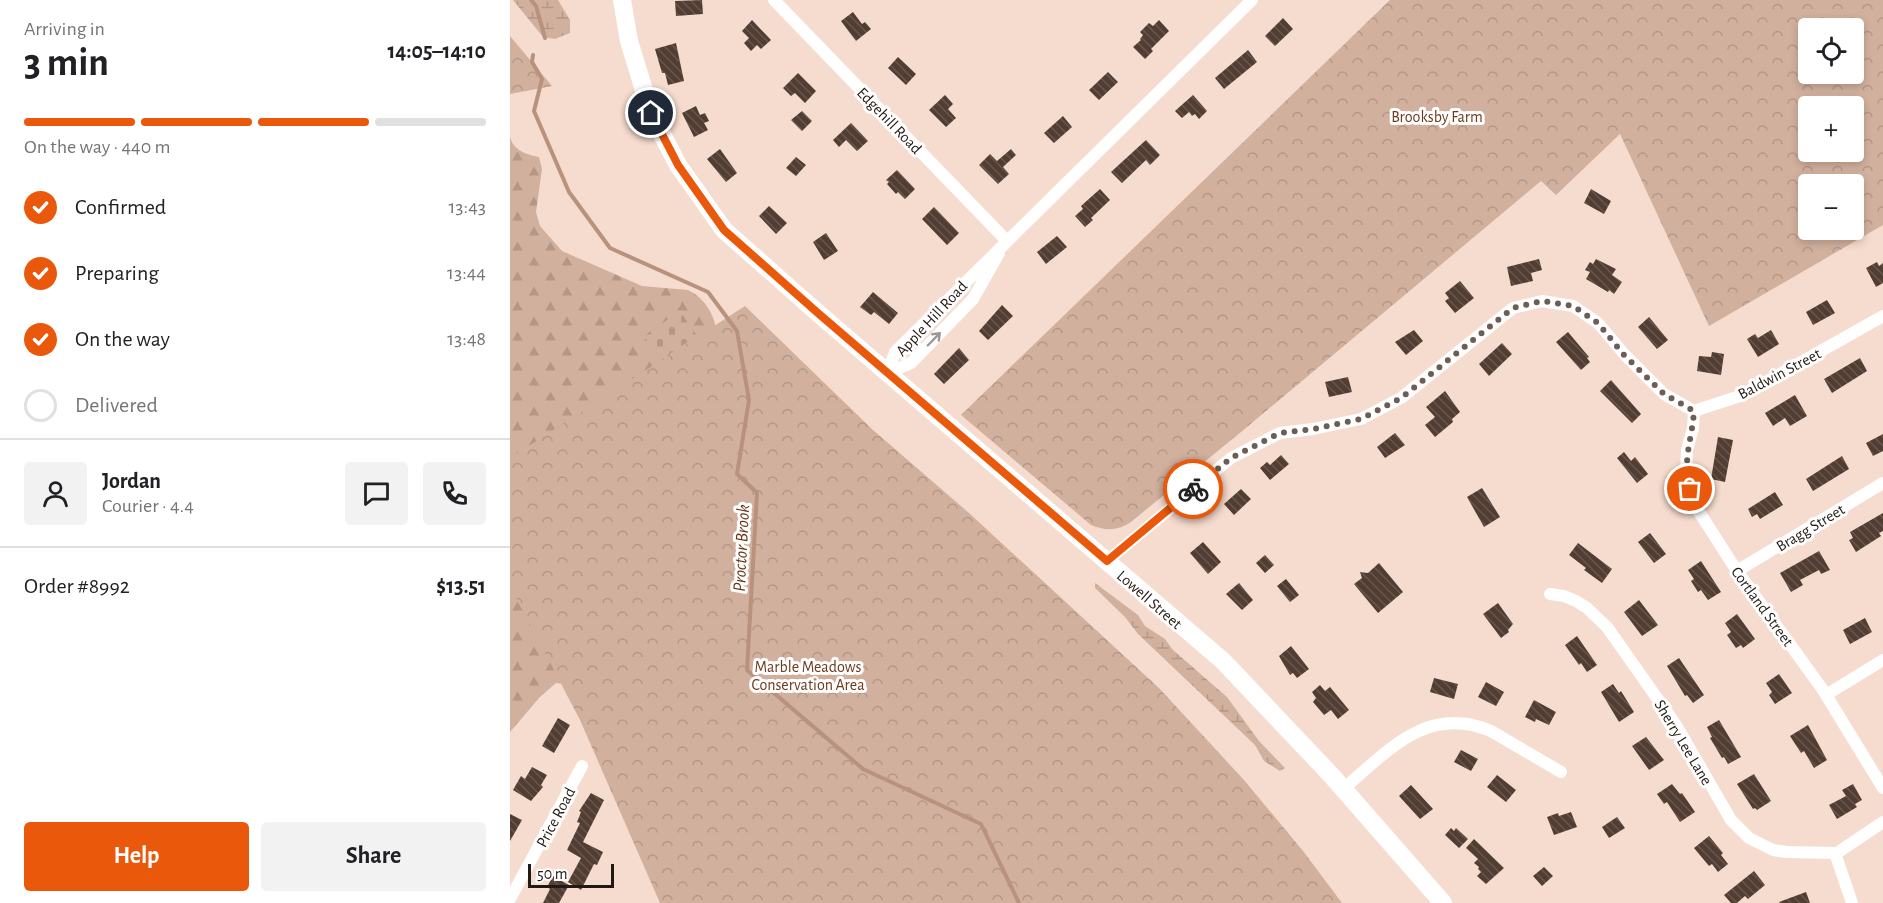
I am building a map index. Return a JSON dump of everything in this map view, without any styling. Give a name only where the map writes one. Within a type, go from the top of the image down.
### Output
[{"type":"main road","name":"Lowell Street","points":[[622,0],[628,41],[651,113],[684,174],[724,230],[1223,661],[1344,789],[1443,903]]},
{"type":"street","name":"Edgehill Road","points":[[774,0],[1006,240]]},
{"type":"street","name":"Apple Hill Road","points":[[888,374],[895,352],[1006,240],[1252,0]]},
{"type":"street","name":"Apple Hill Road","points":[[888,374],[911,363],[973,299],[1006,240]]},
{"type":"street","points":[[1107,561],[1231,458],[1280,433],[1314,429],[1361,419],[1401,398],[1513,308],[1542,301],[1573,306],[1598,323],[1624,355],[1664,394],[1694,411]]},
{"type":"street","name":"Baldwin Street","points":[[1694,411],[1743,395],[1883,316]]},
{"type":"street","name":"Cortland Street","points":[[1694,411],[1693,428],[1687,450],[1686,474],[1694,504],[1737,571],[1826,695],[1883,788]]},
{"type":"street","name":"Bragg Street","points":[[1737,571],[1883,483]]},
{"type":"street","name":"Sherry Lee Lane","points":[[1550,594],[1576,601],[1607,627],[1676,725],[1738,830],[1773,850],[1835,853]]},
{"type":"street","points":[[1826,695],[1883,660]]},
{"type":"street","points":[[1344,789],[1410,734],[1432,725],[1454,722],[1491,731],[1561,772]]},
{"type":"street","name":"Price Road","points":[[510,899],[582,766]]},
{"type":"street","points":[[1852,903],[1835,853],[1883,822]]},
{"type":"green space","points":[[513,0],[558,0],[570,20],[570,33],[555,39],[543,37]]},
{"type":"green space","name":"Brooksby Farm","points":[[1390,0],[1883,0],[1883,225],[1864,236],[1864,174],[1798,174],[1798,240],[1857,240],[1709,326],[1620,134],[1556,195],[1541,181],[1131,522],[1121,527],[1106,529],[1091,525],[961,415]]},
{"type":"green space","points":[[510,36],[552,86],[510,94]]},
{"type":"green space","points":[[510,137],[517,149],[539,157],[542,169],[536,212],[540,226],[562,251],[642,286],[688,290],[707,306],[716,329],[582,687],[556,683],[540,697],[510,732]]},
{"type":"green space","name":"Marble Meadows Conservation Area","points":[[745,306],[873,430],[969,513],[1159,688],[1244,780],[1303,851],[1342,903],[660,903],[580,720],[510,586],[510,458]]},
{"type":"green space","points":[[680,311],[697,336],[660,360],[644,336]]},
{"type":"green space","points":[[1095,583],[1138,615],[1145,626],[1165,639],[1173,650],[1227,697],[1259,741],[1285,768],[1280,771],[1264,761],[1255,745],[1138,634],[1125,617],[1095,588]]},
{"type":"building","points":[[702,0],[703,14],[676,16],[675,1]]},
{"type":"building","points":[[853,12],[862,24],[865,22],[871,29],[856,41],[841,21]]},
{"type":"building","points":[[1283,18],[1293,29],[1275,46],[1265,36]]},
{"type":"building","points":[[752,20],[771,40],[761,49],[757,45],[751,51],[744,43],[749,38],[742,31]]},
{"type":"building","points":[[1159,20],[1169,31],[1151,49],[1153,51],[1145,59],[1133,47],[1141,40],[1143,35],[1140,32],[1149,23],[1153,26]]},
{"type":"building","points":[[676,43],[684,81],[668,85],[655,49]]},
{"type":"building","points":[[1248,50],[1257,62],[1224,89],[1215,78]]},
{"type":"building","points":[[898,57],[916,74],[906,85],[888,68]]},
{"type":"building","points":[[1108,72],[1118,82],[1099,100],[1089,90]]},
{"type":"building","points":[[798,73],[816,91],[805,103],[795,93],[791,96],[783,88]]},
{"type":"building","points":[[945,95],[953,104],[948,109],[956,118],[946,127],[929,110]]},
{"type":"building","points":[[1193,95],[1207,111],[1199,119],[1195,114],[1192,116],[1189,112],[1182,118],[1175,111]]},
{"type":"building","points":[[696,106],[700,115],[705,113],[709,121],[704,123],[708,130],[694,137],[682,113]]},
{"type":"building","points":[[802,111],[812,121],[802,131],[791,120]]},
{"type":"building","points":[[1063,116],[1072,127],[1054,143],[1044,133]]},
{"type":"building","points":[[851,123],[868,141],[857,151],[846,140],[839,147],[833,140]]},
{"type":"building","points":[[1146,140],[1160,155],[1150,165],[1146,160],[1122,183],[1111,172]]},
{"type":"building","points":[[720,149],[737,173],[726,182],[707,159]]},
{"type":"building","points":[[1011,149],[1016,155],[1003,167],[1009,174],[998,184],[979,165],[990,154],[997,161]]},
{"type":"building","points":[[796,157],[806,165],[796,176],[786,168]]},
{"type":"building","points":[[897,170],[915,189],[905,199],[898,192],[896,194],[887,184],[889,182],[886,180]]},
{"type":"building","points":[[1100,189],[1110,200],[1085,227],[1075,216],[1083,209],[1081,206]]},
{"type":"building","points":[[1591,189],[1611,201],[1604,214],[1584,203]]},
{"type":"building","points":[[769,206],[787,223],[776,234],[759,216]]},
{"type":"building","points":[[934,207],[959,233],[947,245],[922,219]]},
{"type":"building","points":[[826,233],[838,251],[824,260],[813,242]]},
{"type":"building","points":[[1057,236],[1067,247],[1046,264],[1037,252]]},
{"type":"building","points":[[1539,259],[1542,270],[1531,273],[1533,281],[1511,286],[1507,267]]},
{"type":"building","points":[[1596,259],[1616,269],[1612,275],[1622,282],[1614,294],[1586,279],[1590,272],[1585,270],[1590,262],[1593,264]]},
{"type":"building","points":[[1877,262],[1879,266],[1883,263],[1883,283],[1876,287],[1866,268]]},
{"type":"building","points":[[1460,281],[1474,298],[1455,313],[1445,301],[1449,298],[1445,293]]},
{"type":"building","points":[[873,292],[898,313],[889,324],[874,312],[871,315],[860,307]]},
{"type":"building","points":[[1827,300],[1835,313],[1813,325],[1806,312]]},
{"type":"building","points":[[1002,305],[1013,316],[988,340],[979,331]]},
{"type":"building","points":[[1649,317],[1668,340],[1657,349],[1638,327]]},
{"type":"building","points":[[1414,330],[1423,341],[1406,355],[1395,342]]},
{"type":"building","points":[[1771,330],[1779,344],[1758,357],[1747,339],[1755,334],[1758,338]]},
{"type":"building","points":[[1568,332],[1589,357],[1587,358],[1590,362],[1581,370],[1556,342]]},
{"type":"building","points":[[1502,343],[1512,354],[1489,376],[1479,364]]},
{"type":"building","points":[[959,348],[969,360],[944,384],[934,374]]},
{"type":"building","points":[[1712,352],[1724,354],[1721,375],[1697,371],[1699,356],[1711,357]]},
{"type":"building","points":[[1860,358],[1867,371],[1832,393],[1824,379]]},
{"type":"building","points":[[1348,377],[1352,392],[1329,397],[1325,382]]},
{"type":"building","points":[[1611,380],[1641,414],[1632,423],[1600,391]]},
{"type":"building","points":[[1445,391],[1460,412],[1452,419],[1453,422],[1435,437],[1425,425],[1435,417],[1426,407]]},
{"type":"building","points":[[1795,395],[1807,416],[1790,426],[1785,418],[1773,426],[1765,413]]},
{"type":"building","points":[[1395,433],[1405,445],[1385,458],[1377,447]]},
{"type":"building","points":[[1883,434],[1883,451],[1873,456],[1866,443]]},
{"type":"building","points":[[1718,437],[1733,440],[1725,482],[1711,479]]},
{"type":"building","points":[[1624,452],[1631,461],[1635,457],[1648,474],[1637,483],[1617,458]]},
{"type":"building","points":[[1281,455],[1289,464],[1270,480],[1260,468],[1267,462],[1270,465]]},
{"type":"building","points":[[1842,456],[1849,469],[1813,491],[1806,479]]},
{"type":"building","points":[[1482,488],[1500,517],[1484,527],[1467,497]]},
{"type":"building","points":[[1241,489],[1251,499],[1234,515],[1224,504]]},
{"type":"building","points":[[1775,492],[1783,505],[1760,519],[1757,514],[1752,517],[1748,509]]},
{"type":"building","points":[[1883,513],[1883,531],[1879,533],[1881,536],[1856,552],[1849,540],[1853,538],[1850,532]]},
{"type":"building","points":[[1650,533],[1666,554],[1654,563],[1638,542]]},
{"type":"building","points":[[1203,542],[1221,562],[1208,574],[1190,553]]},
{"type":"building","points":[[1578,543],[1612,569],[1602,583],[1569,555]]},
{"type":"building","points":[[1819,551],[1830,570],[1821,574],[1819,570],[1800,580],[1803,585],[1791,592],[1780,573]]},
{"type":"building","points":[[1265,555],[1274,565],[1265,573],[1256,563]]},
{"type":"building","points":[[1701,561],[1721,592],[1708,600],[1701,590],[1698,592],[1691,581],[1694,579],[1688,570]]},
{"type":"building","points":[[1379,563],[1403,592],[1378,613],[1354,584],[1362,578],[1360,572],[1368,573]]},
{"type":"building","points":[[1286,579],[1299,595],[1290,602],[1277,586]]},
{"type":"building","points":[[1239,583],[1253,600],[1242,610],[1226,594]]},
{"type":"building","points":[[1639,600],[1658,625],[1642,636],[1624,612]]},
{"type":"building","points":[[1498,603],[1513,624],[1509,632],[1501,638],[1483,614]]},
{"type":"building","points":[[1737,614],[1755,639],[1743,648],[1741,645],[1736,648],[1727,635],[1731,632],[1725,623]]},
{"type":"building","points":[[1865,618],[1872,632],[1850,644],[1843,630]]},
{"type":"building","points":[[1577,636],[1597,665],[1587,672],[1565,645]]},
{"type":"building","points":[[1291,646],[1309,669],[1297,678],[1293,673],[1290,675],[1279,656]]},
{"type":"building","points":[[1679,658],[1704,695],[1693,703],[1687,695],[1685,696],[1667,666]]},
{"type":"building","points":[[1779,674],[1792,693],[1775,704],[1769,695],[1772,692],[1766,683]]},
{"type":"building","points":[[1434,678],[1458,684],[1454,699],[1430,692]]},
{"type":"building","points":[[1486,682],[1504,692],[1496,706],[1478,697]]},
{"type":"building","points":[[1613,684],[1619,693],[1621,691],[1634,712],[1619,722],[1601,692]]},
{"type":"building","points":[[1320,685],[1325,691],[1330,687],[1349,710],[1338,719],[1331,710],[1324,715],[1313,702],[1316,698],[1312,692]]},
{"type":"building","points":[[1534,700],[1556,712],[1549,725],[1525,717]]},
{"type":"building","points":[[558,718],[570,725],[554,753],[542,746]]},
{"type":"building","points":[[1719,720],[1741,757],[1728,764],[1710,738],[1712,737],[1707,727]]},
{"type":"building","points":[[1808,725],[1827,760],[1814,768],[1804,751],[1801,753],[1790,736]]},
{"type":"building","points":[[1646,737],[1664,760],[1649,770],[1632,746]]},
{"type":"building","points":[[1461,750],[1478,759],[1471,771],[1454,762]]},
{"type":"building","points":[[532,767],[547,775],[541,785],[543,787],[531,801],[513,790],[521,776],[525,779]]},
{"type":"building","points":[[1754,774],[1771,801],[1757,810],[1753,809],[1737,784]]},
{"type":"building","points":[[1497,775],[1516,790],[1506,802],[1487,787]]},
{"type":"building","points":[[1672,784],[1680,794],[1682,793],[1695,812],[1680,822],[1667,802],[1664,804],[1657,794]]},
{"type":"building","points":[[1853,784],[1862,800],[1855,804],[1857,807],[1837,819],[1829,805],[1846,796],[1842,790]]},
{"type":"building","points":[[1411,785],[1433,809],[1420,819],[1399,796]]},
{"type":"building","points":[[591,793],[604,800],[583,842],[603,852],[581,890],[568,882],[581,858],[567,850],[580,823],[577,822],[581,812],[579,811]]},
{"type":"building","points":[[1571,812],[1577,827],[1554,835],[1547,817]]},
{"type":"building","points":[[510,814],[522,820],[510,841]]},
{"type":"building","points":[[1617,817],[1625,828],[1609,838],[1602,827]]},
{"type":"building","points":[[1451,828],[1454,831],[1456,828],[1468,839],[1459,848],[1445,835]]},
{"type":"building","points":[[1709,836],[1723,853],[1721,855],[1728,864],[1718,872],[1712,864],[1709,866],[1694,848]]},
{"type":"building","points":[[1474,839],[1504,868],[1486,884],[1477,876],[1481,872],[1474,863],[1478,859],[1466,848]]},
{"type":"building","points":[[1544,867],[1553,876],[1542,886],[1533,876]]},
{"type":"building","points":[[1754,871],[1765,885],[1748,899],[1745,896],[1737,903],[1731,903],[1724,895]]},
{"type":"building","points":[[553,876],[569,885],[559,903],[543,903],[550,889],[547,887]]},
{"type":"building","points":[[1806,892],[1810,903],[1779,902]]},
{"type":"waterway","name":"Proctor Brook","points":[[531,0],[536,6],[545,38]]},
{"type":"waterway","name":"Proctor Brook","points":[[533,55],[532,62],[542,79],[534,111],[569,192],[610,248],[708,292],[737,331],[749,400],[737,474],[757,493],[747,670],[863,769],[981,824],[1019,903]]},
{"type":"way so far","points":[[1193,489],[1231,458],[1280,433],[1314,429],[1361,419],[1401,398],[1513,308],[1542,301],[1573,306],[1598,323],[1624,355],[1664,394],[1694,411],[1693,428],[1687,450],[1686,474],[1690,489]]},
{"type":"route","points":[[651,113],[678,165],[724,230],[1107,561],[1193,489]]}]
